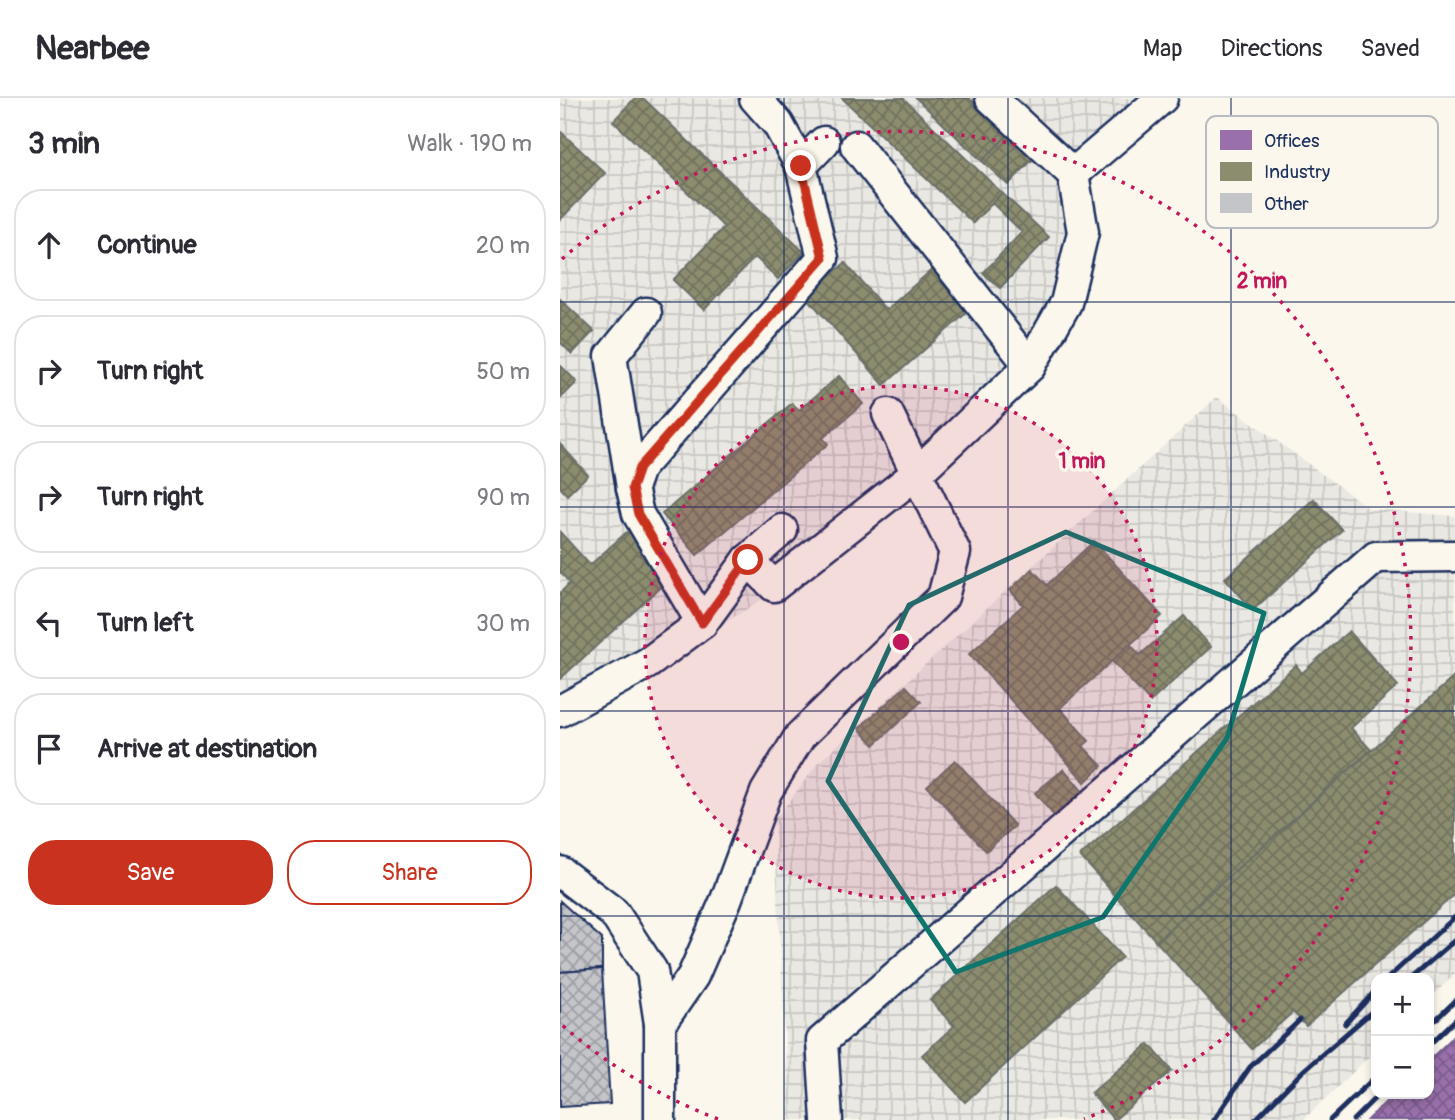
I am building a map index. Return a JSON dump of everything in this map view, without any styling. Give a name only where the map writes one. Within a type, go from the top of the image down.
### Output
[{"type":"lane","points":[[632,488],[639,468],[823,258],[801,166],[778,124],[755,98]]},
{"type":"lane","points":[[748,560],[774,586],[916,474],[1030,366],[1066,303],[1083,232],[1073,174],[991,98]]},
{"type":"lane","points":[[1073,174],[1162,98]]},
{"type":"lane","points":[[801,166],[824,142]]},
{"type":"lane","points":[[856,146],[1030,366]]},
{"type":"lane","points":[[646,313],[611,356],[632,488],[638,514],[702,623]]},
{"type":"lane","points":[[660,1024],[692,976],[726,900],[766,792],[800,736],[943,597],[955,552],[888,414]]},
{"type":"lane","points":[[560,710],[648,663],[702,623],[748,560],[782,530]]},
{"type":"lane","points":[[827,1120],[822,1041],[1376,557],[1455,555]]},
{"type":"lane","points":[[560,872],[614,913],[652,971],[660,1024],[660,1120]]},
{"type":"highlighted area","points":[[1066,532],[1264,613],[1227,738],[1103,917],[956,972],[828,781],[909,605]]},
{"type":"shaded area","points":[[560,98],[1140,98],[1073,151],[1097,234],[1080,303],[777,590],[648,671],[560,714]]},
{"type":"shaded area","points":[[1217,397],[1370,509],[1455,516],[1455,974],[1434,994],[1434,973],[1371,973],[1371,1055],[1303,1120],[789,1120],[774,821],[818,763]]},
{"type":"building: Offices","points":[[1455,1035],[1455,1120],[1367,1120],[1389,1099],[1434,1099],[1434,1055]]},
{"type":"building: Industry","points":[[635,98],[643,98],[804,252],[778,279],[755,257],[704,310],[673,280],[724,227],[613,121]]},
{"type":"building: Industry","points":[[842,98],[903,98],[1002,193],[973,223]]},
{"type":"building: Industry","points":[[916,98],[969,98],[1008,135],[982,161]]},
{"type":"building: Industry","points":[[560,133],[605,173],[560,220]]},
{"type":"building: Industry","points":[[1008,135],[1033,159],[1008,185],[982,161]]},
{"type":"building: Industry","points":[[1002,193],[1049,237],[1000,288],[983,273],[1022,232],[992,203]]},
{"type":"building: Industry","points":[[845,263],[886,310],[935,267],[971,309],[884,385],[806,296]]},
{"type":"building: Industry","points":[[560,299],[594,331],[572,354],[560,342]]},
{"type":"building: Industry","points":[[560,365],[577,382],[560,399]]},
{"type":"building: Industry","points":[[839,376],[863,404],[823,438],[828,444],[697,555],[662,514],[792,403],[799,410]]},
{"type":"building: Industry","points":[[560,444],[588,475],[567,495],[560,487]]},
{"type":"building: Industry","points":[[1314,499],[1342,530],[1253,610],[1225,578]]},
{"type":"building: Industry","points":[[629,530],[672,577],[560,679],[560,593],[570,583],[560,572],[560,532],[590,565]]},
{"type":"building: Industry","points":[[1094,541],[1162,616],[1060,708],[1089,741],[1083,746],[1102,766],[1085,782],[969,654],[1023,605],[1010,590],[1032,569],[1047,585]]},
{"type":"building: Industry","points":[[1184,616],[1211,647],[1150,702],[1112,661],[1130,644],[1140,655]]},
{"type":"building: Industry","points":[[1349,631],[1398,686],[1351,728],[1371,750],[1156,941],[1080,856],[1296,665],[1302,673]]},
{"type":"building: Industry","points":[[1455,676],[1455,894],[1306,1026],[1293,1012],[1252,1049],[1156,941]]},
{"type":"building: Industry","points":[[906,686],[921,702],[874,745],[859,728]]},
{"type":"building: Industry","points":[[955,760],[1015,826],[986,851],[927,786]]},
{"type":"building: Industry","points":[[1064,769],[1084,793],[1055,817],[1035,793]]},
{"type":"building: Industry","points":[[1056,885],[1122,957],[965,1102],[922,1055],[954,1026],[930,1000]]},
{"type":"building: Industry","points":[[1149,1044],[1172,1071],[1114,1120],[1091,1093]]},
{"type":"building: Other","points":[[560,901],[602,939],[602,969],[560,972]]},
{"type":"building: Other","points":[[602,969],[610,1104],[560,1107],[560,972]]},
{"type":"railway","points":[[1393,973],[1455,917]]},
{"type":"railway","points":[[1417,973],[1455,940]]},
{"type":"railway","points":[[1345,1024],[1371,995]]},
{"type":"railway","points":[[1434,1021],[1455,1001]]},
{"type":"railway","points":[[1255,1120],[1303,1071],[1371,1012]]},
{"type":"railway","points":[[1214,1120],[1250,1067],[1300,1020]]},
{"type":"railway","points":[[1434,1040],[1455,1020]]},
{"type":"railway","points":[[1330,1120],[1371,1081]]},
{"type":"railway","points":[[1353,1120],[1374,1099]]},
{"type":"route","points":[[748,560],[702,623],[638,514],[632,488],[639,468],[823,258],[801,166]]}]
